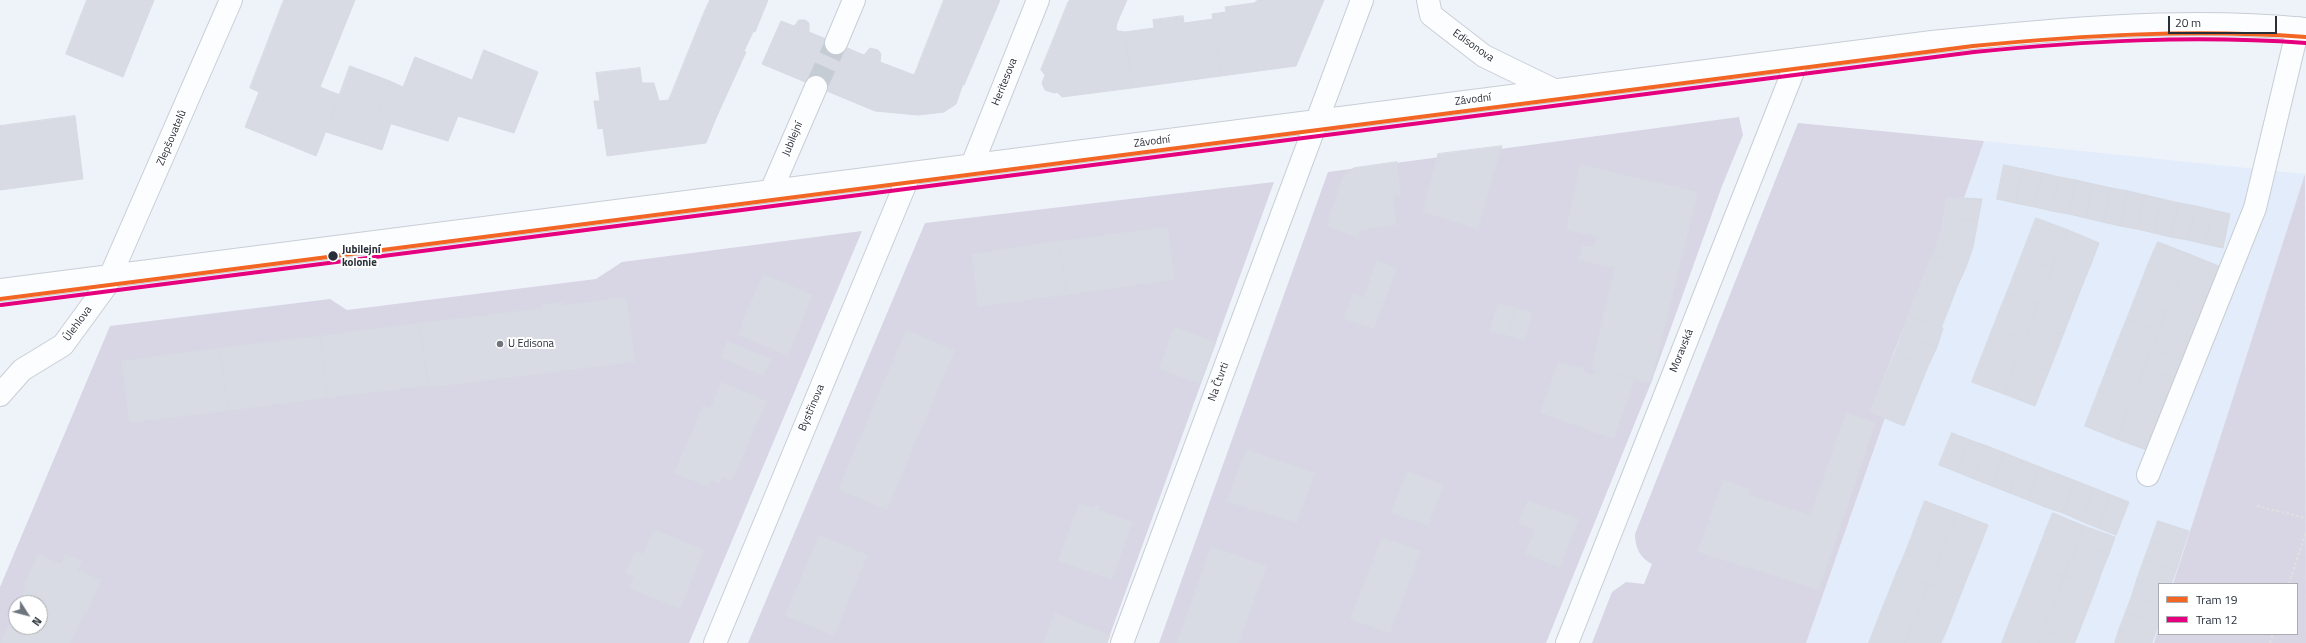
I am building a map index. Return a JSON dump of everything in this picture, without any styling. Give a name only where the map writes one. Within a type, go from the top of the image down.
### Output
[{"type":"street","name":"Zlepšovatelů","points":[[111,276],[231,0]]},
{"type":"street","points":[[836,43],[854,0]]},
{"type":"street","name":"Heritesova","points":[[972,165],[1038,0]]},
{"type":"street","points":[[1315,121],[1362,0]]},
{"type":"street","name":"Edisonova","points":[[1428,0],[1431,15],[1484,56],[1554,90]]},
{"type":"street","name":"Závodní","points":[[0,290],[1940,41],[2064,29],[2178,24],[2302,28]]},
{"type":"street","points":[[2148,475],[2255,208],[2302,28]]},
{"type":"street","name":"Moravská","points":[[1567,643],[1798,59]]},
{"type":"street","name":"Jubilejní","points":[[772,191],[816,87]]},
{"type":"street","name":"Na Čtvrti","points":[[1122,643],[1315,121]]},
{"type":"street","name":"Bystřinova","points":[[715,643],[910,173]]},
{"type":"street","name":"Úlehlova","points":[[0,395],[22,370],[63,345],[106,286],[111,276]]},
{"type":"path","points":[[2257,506],[2306,518]]},
{"type":"path","points":[[2289,583],[2306,532]]},
{"type":"shaded area","points":[[1739,117],[1743,135],[1722,186],[1651,383],[1546,643],[1159,643],[1328,172]]},
{"type":"shaded area","points":[[1798,123],[1984,141],[1964,198],[1947,197],[1940,236],[1870,412],[1885,418],[1806,643],[1592,643],[1612,592],[1626,582],[1644,584],[1652,564],[1641,556],[1637,548],[1635,534]]},
{"type":"shaded area","points":[[1984,141],[2305,174],[2173,583],[2158,583],[2158,630],[2154,643],[1806,643],[1885,419],[1870,412],[1940,236],[1947,197],[1964,198]]},
{"type":"shaded area","points":[[2305,174],[2306,643],[2154,643],[2158,630],[2158,635],[2298,635],[2298,583],[2173,583]]},
{"type":"shaded area","points":[[1274,182],[1107,643],[748,643],[925,223]]},
{"type":"shaded area","points":[[862,231],[689,643],[0,643],[0,587],[110,326],[330,299],[347,310],[596,279],[622,262]]},
{"type":"building","points":[[87,0],[154,0],[123,77],[66,54]]},
{"type":"building","points":[[284,0],[355,0],[320,87],[340,95],[316,156],[245,127],[259,92],[250,88]]},
{"type":"building","points":[[710,0],[768,0],[755,32],[705,11]]},
{"type":"building","points":[[944,0],[1000,0],[964,85],[918,66]]},
{"type":"building","points":[[1070,0],[1127,0],[1117,23],[1068,3]]},
{"type":"building","points":[[1258,0],[1324,0],[1296,66],[1221,76],[1212,14],[1226,12],[1225,7],[1254,3]]},
{"type":"building","points":[[1068,3],[1117,23],[1116,29],[1118,31],[1125,32],[1132,88],[1062,97],[1057,92],[1054,93],[1045,90],[1042,83],[1045,75],[1041,70]]},
{"type":"building","points":[[705,11],[753,32],[744,51],[746,52],[716,118],[669,100]]},
{"type":"building","points":[[1183,16],[1184,23],[1213,19],[1221,76],[1132,88],[1125,32],[1154,28],[1153,20]]},
{"type":"building","points":[[799,20],[805,20],[809,23],[809,32],[864,55],[870,48],[878,50],[881,54],[880,62],[914,75],[918,66],[963,84],[956,104],[944,112],[918,115],[875,111],[762,64],[781,21],[794,26]]},
{"type":"building","points":[[484,50],[538,72],[514,133],[458,116],[448,141],[392,124],[376,116],[390,81],[403,87],[415,57],[472,80]]},
{"type":"building","points":[[350,66],[390,81],[376,116],[391,123],[382,150],[326,132]]},
{"type":"building","points":[[640,68],[642,83],[654,83],[659,101],[669,100],[716,118],[706,143],[607,156],[603,128],[598,129],[594,101],[600,101],[596,73]]},
{"type":"building","points":[[75,116],[83,179],[0,190],[0,126]]},
{"type":"building","points":[[1502,146],[1478,229],[1422,212],[1438,154]]},
{"type":"building","points":[[1397,162],[1401,195],[1394,196],[1397,225],[1360,230],[1358,238],[1326,226],[1343,176],[1354,168]]},
{"type":"building","points":[[1580,164],[1698,192],[1651,383],[1591,369],[1614,268],[1578,260],[1582,245],[1594,247],[1597,237],[1566,230]]},
{"type":"building","points":[[2004,165],[2023,169],[2015,203],[1997,199]]},
{"type":"building","points":[[2023,169],[2042,173],[2035,207],[2015,203]]},
{"type":"building","points":[[2042,173],[2059,177],[2052,211],[2035,207]]},
{"type":"building","points":[[2059,177],[2076,180],[2069,214],[2052,211]]},
{"type":"building","points":[[2076,180],[2093,184],[2086,218],[2069,214]]},
{"type":"building","points":[[2093,184],[2111,188],[2103,222],[2086,218]]},
{"type":"building","points":[[2111,188],[2128,191],[2120,226],[2103,222]]},
{"type":"building","points":[[2128,191],[2145,195],[2137,229],[2120,226]]},
{"type":"building","points":[[2145,195],[2162,199],[2154,233],[2137,229]]},
{"type":"building","points":[[1947,197],[1982,199],[1978,220],[1943,219]]},
{"type":"building","points":[[2162,199],[2179,203],[2171,237],[2154,233]]},
{"type":"building","points":[[2179,203],[2196,206],[2188,240],[2171,237]]},
{"type":"building","points":[[2196,206],[2213,210],[2205,244],[2188,240]]},
{"type":"building","points":[[2213,210],[2230,214],[2223,248],[2205,244]]},
{"type":"building","points":[[2036,218],[2068,230],[2059,251],[2028,239]]},
{"type":"building","points":[[1943,219],[1978,220],[1973,247],[1940,236]]},
{"type":"building","points":[[1168,227],[1175,280],[1067,295],[1059,241]]},
{"type":"building","points":[[2068,230],[2099,243],[2091,264],[2059,251]]},
{"type":"building","points":[[1940,236],[1973,247],[1966,267],[1932,255]]},
{"type":"building","points":[[2028,239],[2059,251],[2052,269],[2021,257]]},
{"type":"building","points":[[1059,241],[1067,295],[978,307],[971,254]]},
{"type":"building","points":[[2158,242],[2189,254],[2180,278],[2148,265]]},
{"type":"building","points":[[2059,251],[2091,264],[2084,281],[2052,269]]},
{"type":"building","points":[[2189,254],[2221,267],[2212,290],[2180,278]]},
{"type":"building","points":[[1932,255],[1966,267],[1957,287],[1924,274]]},
{"type":"building","points":[[2021,257],[2052,269],[2045,287],[2014,275]]},
{"type":"building","points":[[1377,260],[1397,268],[1384,304],[1364,297]]},
{"type":"building","points":[[2148,265],[2180,278],[2173,295],[2141,283]]},
{"type":"building","points":[[2052,269],[2084,281],[2077,299],[2045,287]]},
{"type":"building","points":[[764,274],[813,295],[788,356],[738,335],[743,324],[741,323]]},
{"type":"building","points":[[1924,274],[1957,287],[1949,308],[1916,294]]},
{"type":"building","points":[[2014,275],[2045,287],[2038,305],[2007,293]]},
{"type":"building","points":[[2180,278],[2212,290],[2204,308],[2173,295]]},
{"type":"building","points":[[2141,283],[2173,295],[2166,313],[2134,301]]},
{"type":"building","points":[[2045,287],[2077,299],[2070,317],[2038,305]]},
{"type":"building","points":[[1353,293],[1384,304],[1374,329],[1344,319]]},
{"type":"building","points":[[2007,293],[2038,305],[2031,323],[2000,310]]},
{"type":"building","points":[[1916,294],[1949,308],[1941,328],[1908,315]]},
{"type":"building","points":[[2173,295],[2204,308],[2198,326],[2166,313]]},
{"type":"building","points":[[627,297],[635,362],[428,388],[420,323],[542,308],[542,304],[562,302],[562,305]]},
{"type":"building","points":[[2134,301],[2166,313],[2159,331],[2127,319]]},
{"type":"building","points":[[1498,303],[1516,308],[1508,336],[1490,332]]},
{"type":"building","points":[[2038,305],[2070,317],[2063,335],[2031,323]]},
{"type":"building","points":[[1516,308],[1533,312],[1525,341],[1508,336]]},
{"type":"building","points":[[2000,310],[2031,323],[2025,340],[1993,328]]},
{"type":"building","points":[[2166,313],[2198,326],[2191,344],[2159,331]]},
{"type":"building","points":[[1908,315],[1943,328],[1937,347],[1901,333]]},
{"type":"building","points":[[2127,319],[2159,331],[2152,349],[2120,336]]},
{"type":"building","points":[[420,323],[428,386],[328,398],[320,336]]},
{"type":"building","points":[[2031,323],[2063,335],[2056,353],[2025,340]]},
{"type":"building","points":[[1174,327],[1216,342],[1200,384],[1159,369]]},
{"type":"building","points":[[1993,328],[2025,340],[2018,358],[1986,346]]},
{"type":"building","points":[[906,330],[955,350],[921,430],[872,410]]},
{"type":"building","points":[[2159,331],[2191,344],[2184,361],[2152,349]]},
{"type":"building","points":[[1902,334],[1937,347],[1928,366],[1895,353]]},
{"type":"building","points":[[320,336],[328,398],[228,411],[220,348]]},
{"type":"building","points":[[2120,336],[2152,349],[2145,367],[2113,354]]},
{"type":"building","points":[[2025,340],[2056,353],[2049,371],[2018,358]]},
{"type":"building","points":[[727,341],[772,359],[763,376],[721,358]]},
{"type":"building","points":[[1986,346],[2018,358],[2011,376],[1979,364]]},
{"type":"building","points":[[220,348],[228,411],[129,423],[121,361]]},
{"type":"building","points":[[2152,349],[2184,361],[2177,379],[2145,367]]},
{"type":"building","points":[[1895,353],[1928,366],[1920,386],[1886,372]]},
{"type":"building","points":[[2113,354],[2145,367],[2138,385],[2106,372]]},
{"type":"building","points":[[2018,358],[2049,371],[2042,388],[2011,376]]},
{"type":"building","points":[[1558,362],[1584,368],[1583,371],[1593,375],[1595,370],[1635,379],[1614,439],[1540,413]]},
{"type":"building","points":[[1979,364],[2011,376],[2004,394],[1972,382]]},
{"type":"building","points":[[2145,367],[2177,379],[2170,397],[2138,385]]},
{"type":"building","points":[[1886,372],[1920,386],[1912,406],[1878,392]]},
{"type":"building","points":[[2106,372],[2138,385],[2131,403],[2099,390]]},
{"type":"building","points":[[2011,376],[2042,388],[2035,406],[2004,394]]},
{"type":"building","points":[[721,382],[767,401],[732,481],[723,477],[720,484],[711,480],[708,487],[674,473],[703,405],[710,408]]},
{"type":"building","points":[[2138,385],[2170,397],[2163,415],[2131,403]]},
{"type":"building","points":[[2099,390],[2131,403],[2124,420],[2092,408]]},
{"type":"building","points":[[1878,392],[1912,406],[1904,426],[1870,412]]},
{"type":"building","points":[[2131,403],[2163,415],[2156,433],[2124,420]]},
{"type":"building","points":[[2092,408],[2124,420],[2117,439],[2085,426]]},
{"type":"building","points":[[872,410],[921,430],[887,510],[838,490]]},
{"type":"building","points":[[1846,413],[1876,423],[1819,590],[1697,552],[1723,480],[1750,489],[1749,494],[1810,515]]},
{"type":"building","points":[[2124,420],[2156,433],[2149,451],[2117,439]]},
{"type":"building","points":[[1952,433],[1970,440],[1957,472],[1939,465]]},
{"type":"building","points":[[1970,440],[1987,446],[1974,479],[1957,472]]},
{"type":"building","points":[[1987,446],[2005,453],[1992,486],[1974,479]]},
{"type":"building","points":[[1246,449],[1315,473],[1297,523],[1227,502]]},
{"type":"building","points":[[2005,453],[2022,460],[2010,493],[1992,486]]},
{"type":"building","points":[[2022,460],[2040,467],[2028,500],[2010,493]]},
{"type":"building","points":[[2040,467],[2058,474],[2045,507],[2028,500]]},
{"type":"building","points":[[1407,471],[1444,485],[1428,526],[1391,513]]},
{"type":"building","points":[[2058,474],[2076,481],[2063,513],[2045,507]]},
{"type":"building","points":[[2076,481],[2094,488],[2081,521],[2063,513]]},
{"type":"building","points":[[2094,488],[2111,495],[2098,528],[2081,521]]},
{"type":"building","points":[[2111,495],[2129,502],[2116,535],[2098,528]]},
{"type":"building","points":[[1528,500],[1579,519],[1560,568],[1525,554],[1535,530],[1518,523]]},
{"type":"building","points":[[1925,501],[1957,513],[1950,531],[1918,519]]},
{"type":"building","points":[[1079,503],[1094,508],[1096,504],[1100,506],[1099,510],[1133,522],[1112,580],[1058,561]]},
{"type":"building","points":[[1957,513],[1988,525],[1981,543],[1950,531]]},
{"type":"building","points":[[2053,513],[2084,526],[2078,542],[2046,530]]},
{"type":"building","points":[[1918,519],[1950,531],[1943,548],[1912,536]]},
{"type":"building","points":[[2158,521],[2189,531],[2182,552],[2151,541]]},
{"type":"building","points":[[2084,526],[2115,537],[2109,554],[2078,542]]},
{"type":"building","points":[[654,529],[704,550],[680,609],[629,588],[634,577],[625,573],[635,550],[643,554]]},
{"type":"building","points":[[2046,530],[2078,542],[2071,558],[2040,546]]},
{"type":"building","points":[[1950,531],[1981,543],[1974,561],[1943,548]]},
{"type":"building","points":[[819,535],[868,555],[834,636],[785,616]]},
{"type":"building","points":[[1912,536],[1943,548],[1936,566],[1905,554]]},
{"type":"building","points":[[1382,537],[1421,551],[1390,634],[1350,619]]},
{"type":"building","points":[[2151,541],[2182,552],[2176,571],[2144,560]]},
{"type":"building","points":[[2078,542],[2109,554],[2102,571],[2071,558]]},
{"type":"building","points":[[1211,546],[1267,566],[1242,634],[1187,615]]},
{"type":"building","points":[[2040,546],[2071,558],[2064,576],[2033,564]]},
{"type":"building","points":[[1943,548],[1974,561],[1967,578],[1936,566]]},
{"type":"building","points":[[38,554],[61,564],[65,554],[82,561],[78,570],[101,580],[87,613],[85,612],[75,633],[48,621],[48,595],[23,595],[26,587],[24,586]]},
{"type":"building","points":[[1905,554],[1936,566],[1929,584],[1897,572]]},
{"type":"building","points":[[2071,558],[2102,571],[2096,588],[2064,576]]},
{"type":"building","points":[[2144,560],[2176,571],[2171,583],[2158,583],[2158,587],[2137,580]]},
{"type":"building","points":[[2033,564],[2064,576],[2058,594],[2026,582]]},
{"type":"building","points":[[1936,566],[1967,578],[1960,596],[1929,584]]},
{"type":"building","points":[[1897,572],[1929,584],[1922,602],[1890,590]]},
{"type":"building","points":[[2064,576],[2096,588],[2089,606],[2058,594]]},
{"type":"building","points":[[2137,580],[2158,587],[2158,606],[2132,596]]},
{"type":"building","points":[[2026,582],[2058,594],[2051,612],[2019,600]]},
{"type":"building","points":[[1929,584],[1960,596],[1953,614],[1922,602]]},
{"type":"building","points":[[1890,590],[1922,602],[1915,620],[1883,607]]},
{"type":"building","points":[[2058,594],[2089,606],[2082,624],[2051,612]]},
{"type":"building","points":[[2132,596],[2158,606],[2158,624],[2126,612]]},
{"type":"building","points":[[2019,600],[2051,612],[2044,630],[2012,617]]},
{"type":"building","points":[[1922,602],[1953,614],[1946,632],[1915,620]]},
{"type":"building","points":[[1883,607],[1915,620],[1907,638],[1876,625]]},
{"type":"building","points":[[2051,612],[2082,624],[2075,642],[2044,630]]},
{"type":"building","points":[[2126,612],[2158,624],[2152,642],[2119,630]]},
{"type":"building","points":[[1055,613],[1110,635],[1107,643],[1044,643]]},
{"type":"building","points":[[1187,615],[1242,634],[1239,643],[1202,643],[1180,635]]},
{"type":"building","points":[[2012,617],[2044,630],[2039,643],[2025,643],[2005,635]]},
{"type":"building","points":[[1915,620],[1946,632],[1941,643],[1921,643],[1907,638]]},
{"type":"building","points":[[48,621],[75,633],[71,643],[0,643],[8,628],[8,635],[48,635]]},
{"type":"building","points":[[1876,625],[1907,638],[1905,643],[1869,643]]},
{"type":"building","points":[[2044,630],[2075,642],[2039,643]]},
{"type":"building","points":[[2119,630],[2152,642],[2152,643],[2115,643]]},
{"type":"building","points":[[1180,635],[1202,643],[1176,643]]},
{"type":"building","points":[[2005,635],[2025,643],[2002,643]]},
{"type":"building","points":[[1907,638],[1921,643],[1905,643]]},
{"type":"tunnel","points":[[816,87],[836,43]]},
{"type":"tram line","name":"19","points":[[0,299],[1973,46],[2139,34],[2222,33],[2306,37]]},
{"type":"tram line","name":"12","points":[[1,305],[1974,52],[2139,40],[2222,39],[2306,43]]},
{"type":"place","name":"Jubilejní kolonie","points":[[333,256]]},
{"type":"place","name":"U Edisona","points":[[500,344]]}]
